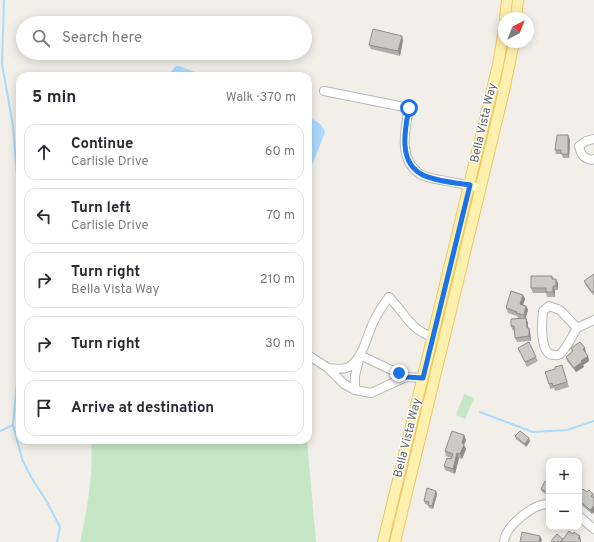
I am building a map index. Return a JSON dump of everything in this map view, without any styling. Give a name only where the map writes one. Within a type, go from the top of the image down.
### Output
[{"type":"main road","points":[[505,12],[506,0]]},
{"type":"main road","points":[[517,12],[518,0]]},
{"type":"main road","name":"Bella Vista Way","points":[[383,542],[470,185],[501,48]]},
{"type":"main road","name":"Bella Vista Way","points":[[395,542],[504,91],[513,48]]},
{"type":"street","points":[[324,91],[409,108],[404,141],[406,155],[412,166],[421,174],[440,180],[480,188]]},
{"type":"street","points":[[594,138],[579,146],[580,154],[586,159],[594,159]]},
{"type":"street","points":[[355,390],[355,376],[359,366],[360,356],[374,321],[389,297],[398,305],[416,329],[423,334],[433,337]]},
{"type":"street","points":[[577,328],[560,310],[549,306],[546,308],[543,311],[542,326],[545,349],[548,353],[551,355],[558,355],[562,352],[577,328],[594,320]]},
{"type":"street","points":[[328,368],[348,368],[360,356]]},
{"type":"street","points":[[360,356],[406,377],[423,378]]},
{"type":"street","points":[[312,358],[328,368],[344,384],[355,390],[371,393],[406,377]]},
{"type":"street","points":[[504,542],[506,535],[518,520],[531,509],[546,504]]},
{"type":"street","points":[[582,519],[594,529]]},
{"type":"green space","points":[[464,394],[474,398],[465,419],[456,415]]},
{"type":"green space","points":[[91,444],[307,444],[316,542],[80,542],[89,491]]},
{"type":"water","points":[[176,66],[179,66],[195,72],[171,72]]},
{"type":"water","points":[[312,119],[320,124],[325,132],[312,166]]},
{"type":"building","points":[[373,29],[402,36],[398,51],[369,45]]},
{"type":"building","points":[[557,135],[568,135],[568,154],[561,154],[561,150],[555,150]]},
{"type":"building","points":[[594,274],[594,291],[592,292],[584,281]]},
{"type":"building","points":[[531,276],[552,276],[552,279],[556,279],[556,286],[553,286],[553,292],[546,292],[546,288],[531,288]]},
{"type":"building","points":[[511,291],[523,295],[520,304],[526,306],[524,315],[506,308]]},
{"type":"building","points":[[526,318],[527,328],[529,328],[529,336],[515,338],[514,326],[511,326],[511,319]]},
{"type":"building","points":[[529,342],[536,357],[525,362],[518,348]]},
{"type":"building","points":[[580,342],[585,348],[583,349],[588,356],[574,368],[566,357],[573,351],[571,348]]},
{"type":"building","points":[[562,365],[567,382],[553,386],[552,383],[549,384],[545,372]]},
{"type":"building","points":[[452,431],[464,435],[462,443],[464,445],[460,454],[457,453],[453,469],[444,466],[447,458],[451,459],[453,454],[445,451]]},
{"type":"building","points":[[520,431],[529,438],[525,444],[515,436]]},
{"type":"building","points":[[545,481],[546,482],[546,492],[541,489]]},
{"type":"building","points":[[427,488],[436,491],[432,506],[428,505],[429,502],[424,501]]},
{"type":"building","points":[[583,489],[587,492],[589,490],[593,494],[591,496],[594,498],[594,506],[590,510],[582,503]]},
{"type":"building","points":[[569,531],[580,536],[578,538],[581,541],[561,542]]},
{"type":"building","points":[[522,532],[540,536],[539,542],[520,542]]},
{"type":"building","points":[[557,534],[563,539],[560,542],[551,541]]},
{"type":"waterway","points":[[4,0],[2,64],[13,126],[16,164]]},
{"type":"waterway","points":[[16,392],[13,425],[16,436]]},
{"type":"waterway","points":[[480,412],[533,432],[567,430],[594,421]]},
{"type":"waterway","points":[[0,431],[13,425]]},
{"type":"waterway","points":[[18,444],[22,459],[31,477],[47,502],[60,527],[57,542]]},
{"type":"route","points":[[399,373],[406,377],[423,378],[470,185],[440,180],[421,174],[412,166],[406,155],[404,141],[409,108]]}]
